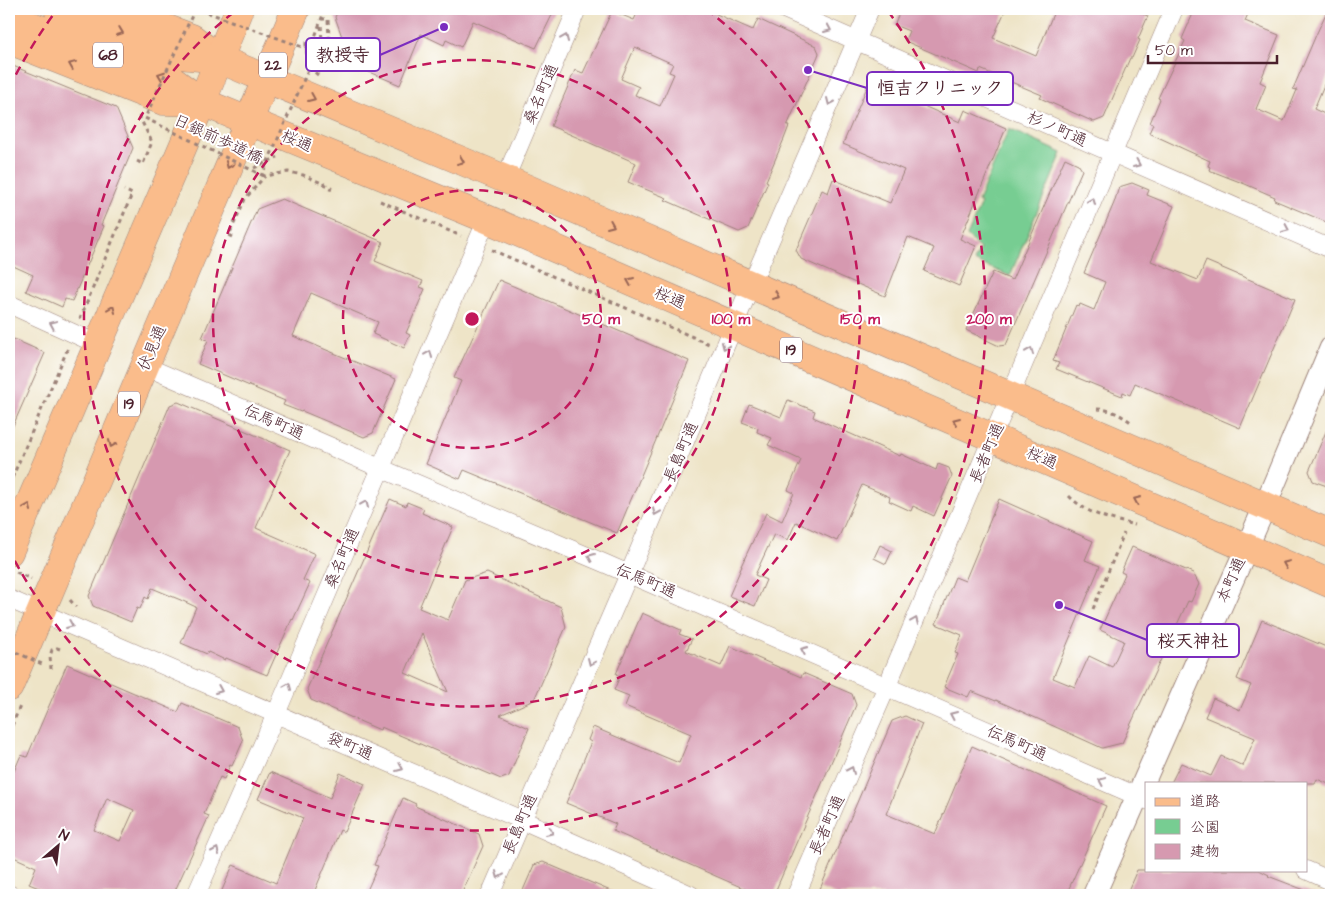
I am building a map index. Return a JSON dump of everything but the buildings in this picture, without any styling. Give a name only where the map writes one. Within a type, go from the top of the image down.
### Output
[{"type":"main road","name":"68","points":[[58,9],[180,56],[219,59]]},
{"type":"main road","points":[[115,9],[192,38],[219,59],[505,179],[1331,534]]},
{"type":"main road","points":[[9,552],[85,339],[202,102],[239,9]]},
{"type":"main road","name":"伏見通","points":[[9,687],[248,120],[267,79],[313,15]]},
{"type":"main road","name":"桜通","points":[[9,17],[169,78],[202,102],[487,219],[1331,584]]},
{"type":"main road","name":"68","points":[[9,40],[163,100],[202,102]]},
{"type":"street","name":"桑名町通","points":[[505,179],[578,9]]},
{"type":"street","name":"杉ノ町通","points":[[784,9],[1331,248]]},
{"type":"street","name":"長島町通","points":[[490,895],[630,574],[750,285],[870,9]]},
{"type":"street","name":"長者町通","points":[[796,895],[888,686],[1174,9]]},
{"type":"street","name":"桑名町通","points":[[196,895],[276,714],[487,219]]},
{"type":"street","points":[[9,304],[85,339]]},
{"type":"street","name":"本町通","points":[[1149,782],[1331,348]]},
{"type":"street","name":"伝馬町通","points":[[145,366],[630,574],[1142,798]]},
{"type":"street","name":"袋町通","points":[[9,599],[522,820],[691,895]]},
{"type":"street","name":"本町通","points":[[1094,895],[1142,798]]},
{"type":"street","points":[[1308,871],[1331,881]]},
{"type":"path","points":[[137,161],[143,164],[152,142],[138,111],[145,118],[196,9],[316,52]]},
{"type":"path","points":[[313,15],[325,9]]},
{"type":"path","points":[[313,15],[328,19],[330,51],[341,73]]},
{"type":"path","name":"日銀前歩道橋","points":[[145,118],[264,175],[316,52],[322,44],[313,15]]},
{"type":"path","points":[[255,167],[278,157]]},
{"type":"path","points":[[233,237],[229,235],[245,199],[264,175],[288,172],[303,175],[331,187],[330,191]]},
{"type":"path","points":[[9,485],[85,339],[132,194],[124,190]]},
{"type":"path","points":[[1093,610],[1124,533]]},
{"type":"path","points":[[9,649],[42,664]]},
{"type":"path","points":[[51,669],[50,656],[52,650],[60,649]]},
{"type":"green space","points":[[1009,129],[1062,153],[1010,276],[974,261],[980,249],[967,236],[981,203],[978,201]]},
{"type":"place","name":"教授寺","points":[[444,27]]},
{"type":"place","name":"恒吉クリニック","points":[[808,70]]},
{"type":"place","name":"桜天神社","points":[[1059,605]]}]
